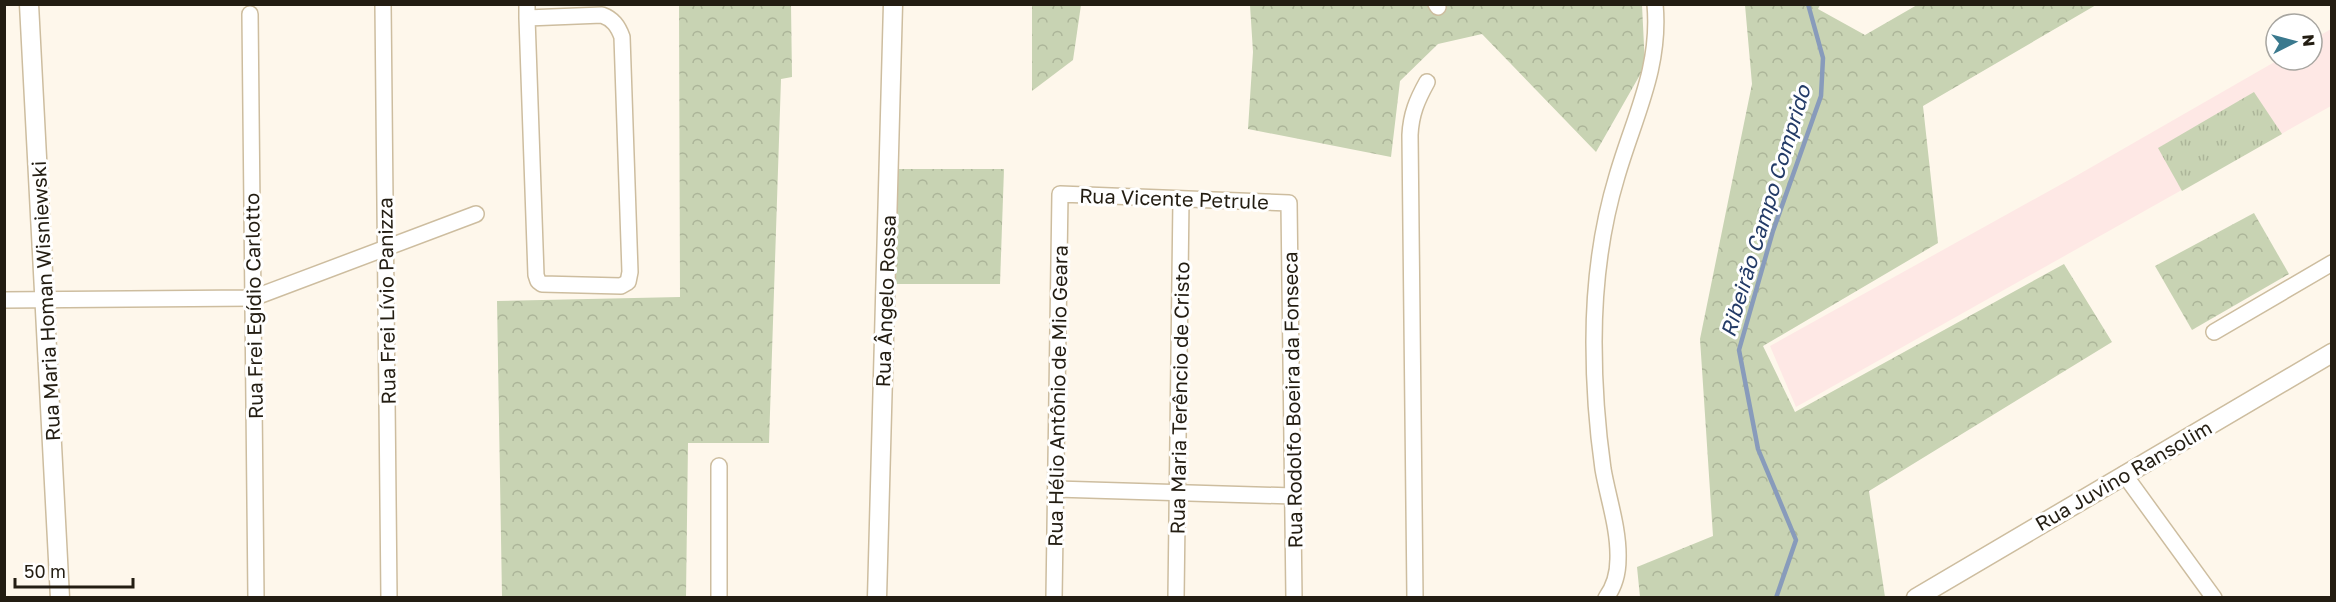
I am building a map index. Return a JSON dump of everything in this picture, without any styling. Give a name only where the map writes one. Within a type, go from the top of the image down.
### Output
[{"type":"street","name":"Rua Maria Homan Wisniewski","points":[[29,4],[60,597]]},
{"type":"street","name":"Rua Frei Lívio Panizza","points":[[382,4],[389,597]]},
{"type":"street","name":"Rua Ângelo Rossa","points":[[877,597],[893,4]]},
{"type":"street","points":[[1606,597],[1615,577],[1618,552],[1598,424],[1594,342],[1595,300],[1608,211],[1653,63],[1656,34],[1655,4]]},
{"type":"street","points":[[527,11],[602,15],[610,18],[622,37],[630,272],[628,282],[621,286],[542,284],[538,281],[527,11]]},
{"type":"street","name":"Rua Frei Egídio Carlotto","points":[[250,14],[256,597]]},
{"type":"street","points":[[1415,597],[1410,135],[1411,117],[1427,82]]},
{"type":"street","name":"Rua Vicente Petrule","points":[[1060,194],[1289,203]]},
{"type":"street","name":"Rua Hélio Antônio de Mio Geara","points":[[1054,597],[1060,194]]},
{"type":"street","name":"Rua Maria Terêncio de Cristo","points":[[1176,597],[1181,199]]},
{"type":"street","name":"Rua Rodolfo Boeira da Fonseca","points":[[1289,203],[1294,597]]},
{"type":"street","points":[[4,300],[253,298],[476,214]]},
{"type":"street","points":[[2214,332],[2331,263]]},
{"type":"street","name":"Rua Juvino Ransolim","points":[[1916,597],[2331,353]]},
{"type":"street","points":[[719,466],[719,597]]},
{"type":"street","points":[[2124,474],[2214,597]]},
{"type":"street","points":[[1056,489],[1293,496]]},
{"type":"shaded area","points":[[2331,29],[2331,106],[1796,407],[1770,346],[2076,176],[2264,68],[2264,72],[2324,72],[2324,33]]},
{"type":"green space","points":[[679,5],[791,5],[792,77],[781,79],[769,443],[688,443],[686,597],[502,597],[497,301],[680,297]]},
{"type":"green space","points":[[1032,5],[1081,5],[1073,60],[1032,91]]},
{"type":"green space","points":[[1250,5],[1642,5],[1645,66],[1596,152],[1482,34],[1438,44],[1400,81],[1391,157],[1248,129],[1253,52]]},
{"type":"green space","points":[[1745,5],[1820,5],[1818,9],[1865,35],[1917,5],[2096,5],[1923,106],[1938,243],[1763,346],[1795,412],[2064,264],[2112,342],[1869,491],[1885,597],[1640,597],[1637,567],[1713,536],[1700,339],[1752,84]]},
{"type":"green space","points":[[2254,92],[2282,134],[2182,191],[2158,148]]},
{"type":"green space","points":[[898,169],[1004,169],[1000,284],[895,284]]},
{"type":"green space","points":[[2254,213],[2289,274],[2192,330],[2155,266]]},
{"type":"waterway","name":"Ribeirão Campo Comprido","points":[[1776,598],[1796,540],[1758,449],[1739,350],[1773,231],[1821,96],[1823,58],[1808,4]]}]
